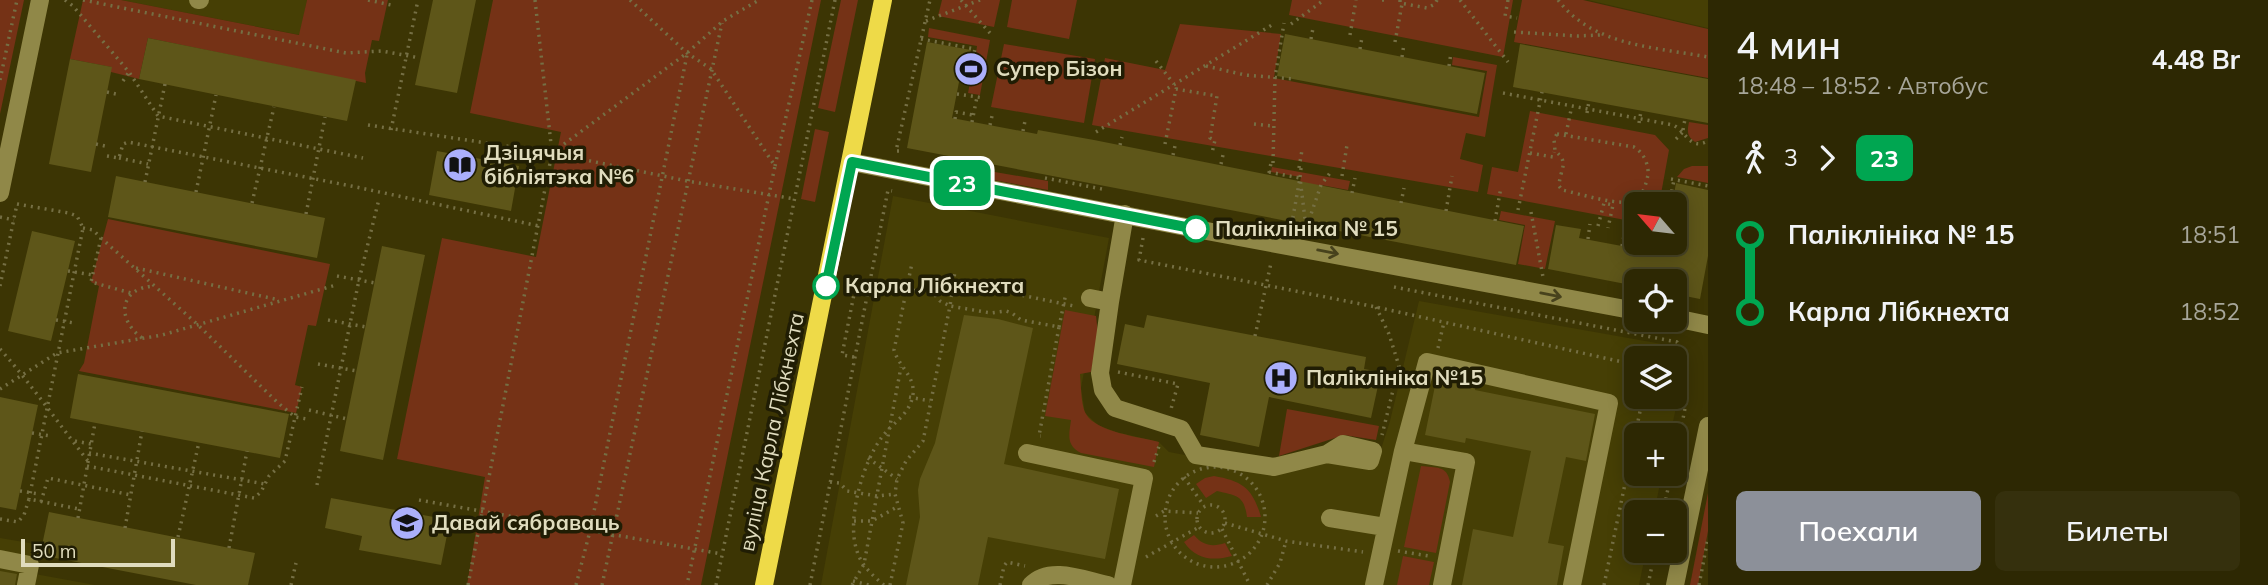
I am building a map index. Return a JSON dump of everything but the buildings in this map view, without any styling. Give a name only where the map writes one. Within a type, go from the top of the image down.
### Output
[{"type":"main road","name":"вуліца Карла Лібкнехта","points":[[764,585],[883,0]]},
{"type":"street","points":[[0,193],[40,0]]},
{"type":"street","points":[[852,162],[1624,309]]},
{"type":"street","points":[[1125,214],[1100,373],[1103,390],[1115,408],[1181,429],[1196,454],[1205,456],[1274,467],[1327,454]]},
{"type":"street","points":[[1083,302],[1110,302]]},
{"type":"street","points":[[1687,321],[1708,325]]},
{"type":"street","points":[[1374,585],[1385,527],[1426,362],[1609,403],[1572,585]]},
{"type":"street","points":[[1675,585],[1708,426]]},
{"type":"street","points":[[1403,451],[1466,462],[1442,585]]},
{"type":"street","points":[[1027,453],[1144,478],[1122,585]]},
{"type":"street","points":[[1330,518],[1385,527]]},
{"type":"street","points":[[0,559],[30,565],[26,585]]},
{"type":"street","points":[[1031,585],[1045,575],[1055,574],[1108,585]]},
{"type":"path","points":[[0,80],[17,0]]},
{"type":"path","points":[[65,0],[129,72],[158,116],[363,158]]},
{"type":"path","points":[[83,0],[346,53],[382,51],[420,58]]},
{"type":"path","points":[[369,0],[391,5]]},
{"type":"path","points":[[391,130],[418,0]]},
{"type":"path","points":[[468,585],[552,153],[535,0]]},
{"type":"path","points":[[630,0],[687,53],[712,68],[775,166]]},
{"type":"path","points":[[552,153],[687,53],[723,21],[759,0]]},
{"type":"path","points":[[687,585],[812,0]]},
{"type":"path","points":[[716,585],[835,0]]},
{"type":"path","points":[[908,153],[896,151],[930,0]]},
{"type":"path","points":[[961,0],[990,33]]},
{"type":"path","points":[[926,21],[981,0]]},
{"type":"path","points":[[1291,24],[1324,0]]},
{"type":"path","points":[[1350,35],[1356,0]]},
{"type":"path","points":[[1395,42],[1401,2],[1427,8],[1432,7],[1437,0]]},
{"type":"path","points":[[1460,0],[1508,62]]},
{"type":"path","points":[[1508,0],[1505,16],[1517,18]]},
{"type":"path","points":[[1558,0],[1578,22],[1602,35],[1708,57]]},
{"type":"path","points":[[602,585],[723,21]]},
{"type":"path","points":[[1096,132],[1175,87],[1275,23]]},
{"type":"path","points":[[1284,23],[1275,77],[1272,163],[1269,173],[1300,178]]},
{"type":"path","points":[[1311,39],[1313,29]]},
{"type":"path","points":[[1514,32],[1602,35]]},
{"type":"path","points":[[1360,49],[1362,37]]},
{"type":"path","points":[[921,39],[975,48],[972,62]]},
{"type":"path","points":[[1402,57],[1404,44]]},
{"type":"path","points":[[576,585],[590,531],[687,53]]},
{"type":"path","points":[[1449,66],[1451,53]]},
{"type":"path","points":[[1156,61],[1175,87],[1217,96],[1210,138],[1215,140],[1212,153]]},
{"type":"path","points":[[1206,66],[1245,75],[1294,79]]},
{"type":"path","points":[[124,81],[129,72]]},
{"type":"path","points":[[145,182],[165,84]]},
{"type":"path","points":[[1166,144],[1175,87]]},
{"type":"path","points":[[107,92],[120,95]]},
{"type":"path","points":[[1518,210],[1542,92]]},
{"type":"path","points":[[1503,93],[1639,121],[1672,125],[1683,131],[1687,139],[1694,144],[1708,141]]},
{"type":"path","points":[[196,192],[216,94]]},
{"type":"path","points":[[957,94],[984,98]]},
{"type":"path","points":[[972,122],[977,97]]},
{"type":"path","points":[[1587,111],[1589,101]]},
{"type":"path","points":[[252,203],[274,107]]},
{"type":"path","points":[[1566,134],[1571,110]]},
{"type":"path","points":[[955,119],[956,112],[982,111]]},
{"type":"path","points":[[1639,121],[1641,111]]},
{"type":"path","points":[[990,125],[992,116]]},
{"type":"path","points":[[306,214],[325,117]]},
{"type":"path","points":[[1676,139],[1683,131],[1685,119]]},
{"type":"path","points":[[1023,131],[1025,121]]},
{"type":"path","points":[[1254,124],[1273,126]]},
{"type":"path","points":[[368,125],[552,153],[687,181],[795,199]]},
{"type":"path","points":[[1530,153],[1553,157],[1557,134],[1634,147],[1641,151],[1648,170],[1643,191],[1635,201],[1623,203],[1562,190],[1559,180],[1564,161],[1555,150]]},
{"type":"path","points":[[1120,145],[1122,137]]},
{"type":"path","points":[[119,158],[123,145],[128,142],[539,226]]},
{"type":"path","points":[[96,145],[109,147]]},
{"type":"path","points":[[1342,176],[1347,145]]},
{"type":"path","points":[[1173,155],[1175,146]]},
{"type":"path","points":[[1291,228],[1302,150]]},
{"type":"path","points":[[1221,164],[1223,155]]},
{"type":"path","points":[[107,156],[149,164]]},
{"type":"path","points":[[1311,221],[1321,185],[1331,173]]},
{"type":"path","points":[[1446,211],[1452,176]]},
{"type":"path","points":[[1300,178],[1313,228]]},
{"type":"path","points":[[1352,193],[1355,178]]},
{"type":"path","points":[[1671,192],[1672,180],[1708,186]]},
{"type":"path","points":[[1495,221],[1501,187]]},
{"type":"path","points":[[1401,203],[1404,188]]},
{"type":"path","points":[[810,585],[887,190],[901,193]]},
{"type":"path","points":[[317,485],[359,280],[379,199]]},
{"type":"path","points":[[1598,226],[1604,203],[1613,205],[1608,228]]},
{"type":"path","points":[[0,519],[18,522],[24,515],[31,493],[83,228],[77,216],[69,212],[17,204]]},
{"type":"path","points":[[1531,212],[1543,279]]},
{"type":"path","points":[[0,217],[14,220]]},
{"type":"path","points":[[1588,239],[1590,224]]},
{"type":"path","points":[[83,228],[93,230],[295,417],[307,419]]},
{"type":"path","points":[[1122,233],[1155,239]]},
{"type":"path","points":[[1622,246],[1624,236]]},
{"type":"path","points":[[1143,237],[1139,260],[1376,307],[1624,362]]},
{"type":"path","points":[[101,238],[91,282],[131,293]]},
{"type":"path","points":[[884,585],[869,572],[856,551],[854,522],[858,493],[868,458],[910,407],[914,385],[894,351],[912,263]]},
{"type":"path","points":[[1255,336],[1271,263],[1280,265]]},
{"type":"path","points":[[134,267],[281,301]]},
{"type":"path","points":[[68,271],[93,275]]},
{"type":"path","points":[[890,585],[904,523],[897,507],[897,479],[905,461],[923,441],[955,271]]},
{"type":"path","points":[[338,276],[375,283]]},
{"type":"path","points":[[854,357],[842,355],[857,279],[869,282]]},
{"type":"path","points":[[935,294],[942,281],[954,281],[1064,304],[1083,302]]},
{"type":"path","points":[[0,389],[57,353],[143,339],[336,285]]},
{"type":"path","points":[[143,339],[134,332],[124,316],[125,303],[131,293],[142,286],[154,286]]},
{"type":"path","points":[[1387,286],[1677,342],[1684,355],[1689,375],[1680,423]]},
{"type":"path","points":[[906,289],[935,294],[940,301],[950,306],[991,313],[1012,313],[1021,320],[1059,327]]},
{"type":"path","points":[[1039,436],[1066,293]]},
{"type":"path","points":[[1376,307],[1389,334],[1399,366],[1380,445]]},
{"type":"path","points":[[998,319],[999,312]]},
{"type":"path","points":[[56,320],[74,323]]},
{"type":"path","points":[[328,320],[366,327]]},
{"type":"path","points":[[0,349],[47,405],[88,463],[134,477],[254,498],[269,476],[285,461],[302,387]]},
{"type":"path","points":[[318,364],[357,371]]},
{"type":"path","points":[[869,585],[852,583],[864,564],[901,365]]},
{"type":"path","points":[[1112,371],[1178,384],[1151,471]]},
{"type":"path","points":[[911,397],[930,401]]},
{"type":"path","points":[[1604,585],[1641,409]]},
{"type":"path","points":[[309,410],[347,419]]},
{"type":"path","points":[[78,518],[95,423]]},
{"type":"path","points":[[125,528],[142,431]]},
{"type":"path","points":[[32,433],[51,436]]},
{"type":"path","points":[[1027,453],[1031,434],[1051,438]]},
{"type":"path","points":[[72,441],[91,444]]},
{"type":"path","points":[[178,537],[199,442]]},
{"type":"path","points":[[229,548],[247,451]]},
{"type":"path","points":[[89,453],[265,484]]},
{"type":"path","points":[[868,458],[897,479]]},
{"type":"path","points":[[1207,467],[1224,467],[1239,473],[1252,483],[1261,497],[1265,513],[1262,533],[1250,553],[1239,562],[1209,568],[1194,564],[1181,555],[1171,543],[1165,527],[1164,511],[1169,495],[1178,481],[1207,467]]},
{"type":"path","points":[[1184,477],[1204,506]]},
{"type":"path","points":[[41,502],[48,478],[131,495]]},
{"type":"path","points":[[830,482],[841,483],[847,491],[877,496],[895,494]]},
{"type":"path","points":[[20,491],[39,494]]},
{"type":"path","points":[[29,499],[79,509]]},
{"type":"path","points":[[419,499],[722,554]]},
{"type":"path","points":[[1204,506],[1218,506],[1225,513],[1222,529],[1211,534],[1206,533],[1199,527],[1198,513],[1204,506]]},
{"type":"path","points":[[854,522],[872,521],[897,507]]},
{"type":"path","points":[[1148,521],[1164,511],[1198,513]]},
{"type":"path","points":[[1225,523],[1286,541],[1380,554],[1396,551],[1447,559]]},
{"type":"path","points":[[1142,559],[1199,527]]},
{"type":"path","points":[[1222,529],[1250,585]]},
{"type":"path","points":[[1699,585],[1708,538]]},
{"type":"path","points":[[1267,585],[1280,563],[1286,541]]},
{"type":"path","points":[[1000,585],[1003,566],[1007,562],[1030,566]]},
{"type":"path","points":[[291,585],[296,563]]},
{"type":"path","points":[[1648,585],[1653,563]]},
{"type":"shaded area","points":[[0,0],[24,0],[0,114]]},
{"type":"shaded area","points":[[83,0],[121,0],[299,35],[307,0],[388,0],[379,41],[372,40],[365,73],[366,83],[148,38],[139,79],[111,72],[111,67],[70,59]]},
{"type":"shaded area","points":[[121,0],[307,0],[300,35]]},
{"type":"shaded area","points":[[493,0],[821,0],[701,585],[467,585],[485,477],[397,459],[442,238],[536,257],[561,132],[470,113]]},
{"type":"shaded area","points":[[841,0],[858,0],[835,112],[818,108]]},
{"type":"shaded area","points":[[942,0],[1000,0],[994,27],[938,16]]},
{"type":"shaded area","points":[[1012,0],[1077,0],[1069,39],[1007,27]]},
{"type":"shaded area","points":[[1292,0],[1513,0],[1503,57],[1289,15]]},
{"type":"shaded area","points":[[1522,0],[1583,0],[1708,29],[1708,78],[1514,42]]},
{"type":"shaded area","points":[[1588,0],[1708,0],[1708,28]]},
{"type":"shaded area","points":[[1180,24],[1281,34],[1274,78],[1479,117],[1487,71],[1452,65],[1453,57],[1497,65],[1485,137],[1466,133],[1460,159],[1483,165],[1478,192],[1092,125],[1105,58],[1165,70]]},
{"type":"shaded area","points":[[929,28],[990,40],[980,95],[968,93],[978,62],[975,61],[977,46],[928,37]]},
{"type":"shaded area","points":[[1004,44],[1095,59],[1084,123],[991,107]]},
{"type":"shaded area","points":[[1530,111],[1655,135],[1669,150],[1661,192],[1624,192],[1624,220],[1487,194],[1492,167],[1518,172]]},
{"type":"shaded area","points":[[1689,122],[1708,125],[1708,138],[1695,142],[1692,140],[1688,133]]},
{"type":"shaded area","points":[[815,129],[829,132],[815,202],[801,199]]},
{"type":"shaded area","points":[[1708,166],[1708,183],[1677,177],[1684,169]]},
{"type":"shaded area","points":[[1272,167],[1350,181],[1348,190],[1321,185],[1303,229],[1292,227],[1301,177],[1271,172]]},
{"type":"shaded area","points":[[989,171],[1048,181],[1048,190],[988,179]]},
{"type":"shaded area","points":[[893,196],[1109,238],[1081,388],[1085,413],[1098,425],[1159,442],[1169,452],[1280,473],[1325,461],[1375,468],[1390,421],[1419,301],[1664,346],[1624,346],[1624,409],[1676,409],[1673,423],[1624,423],[1624,486],[1660,486],[1657,500],[1624,500],[1624,563],[1644,563],[1639,585],[821,585]]},
{"type":"shaded area","points":[[1501,211],[1555,221],[1545,269],[1518,264],[1525,225],[1499,220]]},
{"type":"shaded area","points":[[108,219],[330,264],[316,326],[308,325],[295,385],[302,387],[296,413],[79,371],[84,363],[99,286],[91,282]]},
{"type":"shaded area","points":[[1065,310],[1096,316],[1098,334],[1091,372],[1080,374],[1086,414],[1091,420],[1108,429],[1159,442],[1154,467],[1081,453],[1071,443],[1071,420],[1045,416]]},
{"type":"shaded area","points":[[1287,409],[1379,426],[1376,440],[1344,435],[1279,456]]},
{"type":"shaded area","points":[[1421,466],[1443,470],[1450,482],[1436,553],[1404,547]]},
{"type":"shaded area","points":[[1214,476],[1245,488],[1254,499],[1261,517],[1247,517],[1244,504],[1234,496],[1217,491],[1206,498],[1196,484]]},
{"type":"shaded area","points":[[1708,493],[1708,531],[1698,585],[1690,585]]},
{"type":"shaded area","points":[[1194,535],[1208,545],[1225,543],[1232,556],[1212,559],[1199,556],[1184,542]]},
{"type":"shaded area","points":[[0,538],[41,545],[35,574],[95,585],[0,585]]},
{"type":"shaded area","points":[[1403,556],[1434,562],[1429,585],[1397,585]]},
{"type":"bus line","name":"23","points":[[826,286],[852,162],[1196,229]]},
{"type":"place","name":"Супер Бізон","points":[[971,69]]},
{"type":"place","name":"Дзіцячыя бібліятэка №6","points":[[460,165]]},
{"type":"place","name":"Паліклініка № 15","points":[[1196,229]]},
{"type":"place","name":"Карла Лібкнехта","points":[[826,286]]},
{"type":"place","name":"Паліклініка №15","points":[[1281,378]]},
{"type":"place","name":"Давай сябраваць","points":[[407,523]]}]
